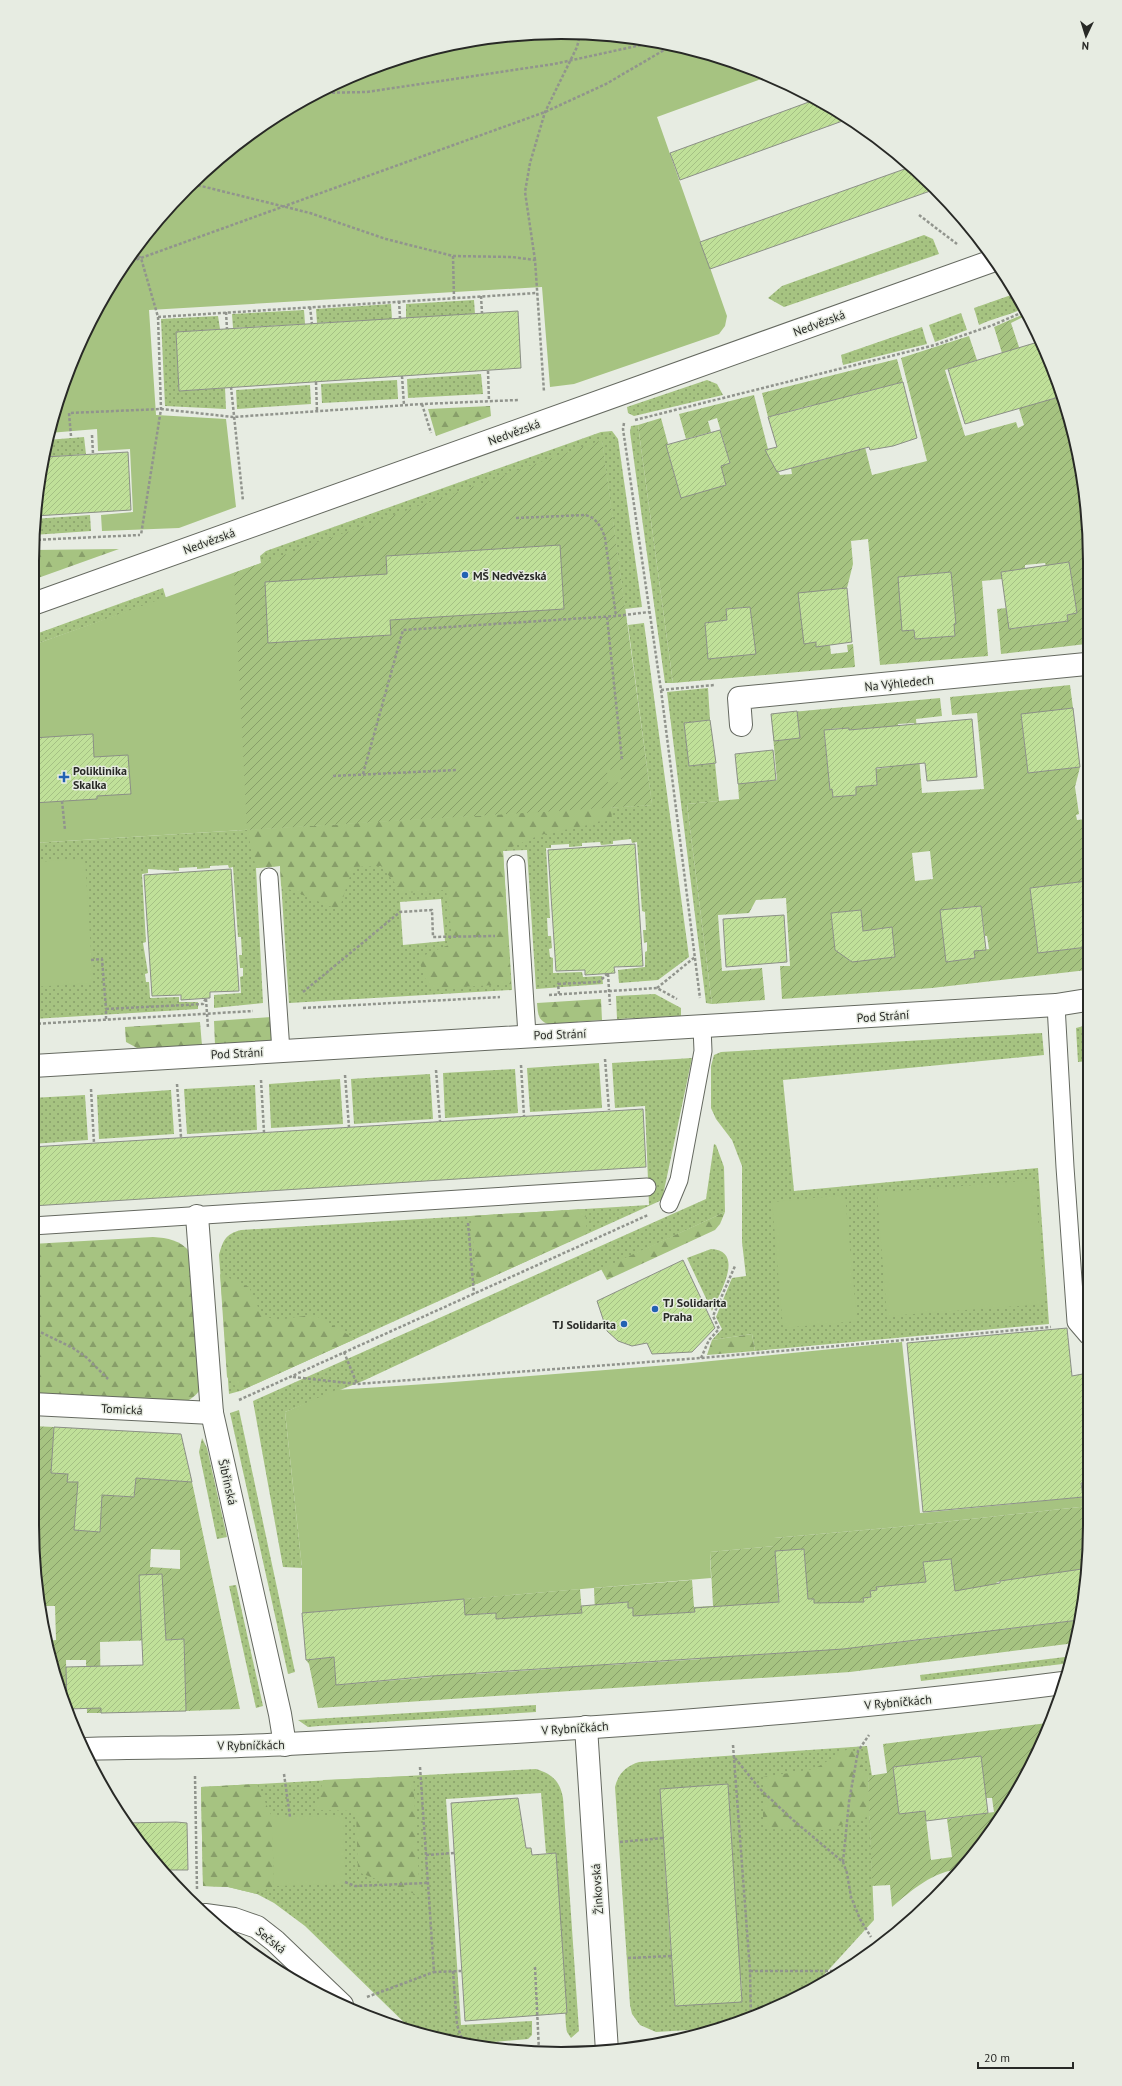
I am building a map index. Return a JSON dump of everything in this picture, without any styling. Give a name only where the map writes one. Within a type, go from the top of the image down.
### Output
[{"type":"street","name":"Nedvězská","points":[[39,602],[989,262]]},
{"type":"street","name":"Na Výhledech","points":[[741,725],[739,698],[1083,664]]},
{"type":"street","name":"Pod Strání","points":[[39,1066],[527,1035],[702,1027],[1056,1005],[1083,1001]]},
{"type":"street","name":"Šibřinská","points":[[196,1216],[212,1413],[279,1706],[285,1744]]},
{"type":"street","name":"Tomická","points":[[39,1404],[212,1413]]},
{"type":"street","name":"V Rybníčkách","points":[[90,1749],[285,1744],[586,1727],[748,1716],[960,1696],[1058,1684]]},
{"type":"street","name":"Žinkovská","points":[[586,1727],[607,2045]]},
{"type":"street","name":"Sečská","points":[[208,1909],[257,1927],[352,2002]]},
{"type":"lane","points":[[516,864],[527,1035]]},
{"type":"lane","points":[[269,877],[281,1051]]},
{"type":"lane","points":[[1056,1005],[1065,1166],[1082,1330]]},
{"type":"lane","points":[[669,1204],[679,1180],[703,1051],[702,1027]]},
{"type":"lane","points":[[39,1226],[647,1187]]},
{"type":"path","points":[[545,396],[535,260],[525,192],[530,163],[546,112],[578,40]]},
{"type":"path","points":[[331,93],[367,92],[570,61],[641,45]]},
{"type":"path","points":[[135,260],[546,112],[606,84],[665,49]]},
{"type":"path","points":[[199,186],[280,207],[310,213],[386,239],[453,256],[512,257],[535,260]]},
{"type":"path","points":[[919,215],[987,260]]},
{"type":"path","points":[[138,256],[141,258],[158,317],[161,409],[141,535]]},
{"type":"path","points":[[453,256],[454,298]]},
{"type":"path","points":[[158,317],[537,292]]},
{"type":"path","points":[[481,296],[482,313]]},
{"type":"path","points":[[399,301],[400,318]]},
{"type":"path","points":[[310,307],[312,324]]},
{"type":"path","points":[[226,312],[227,329]]},
{"type":"path","points":[[700,1002],[623,424],[935,345],[993,325],[1020,313]]},
{"type":"path","points":[[488,371],[489,401]]},
{"type":"path","points":[[402,376],[404,405]]},
{"type":"path","points":[[316,382],[317,411]]},
{"type":"path","points":[[231,387],[243,503]]},
{"type":"path","points":[[71,436],[69,413],[161,409],[233,417],[404,405],[521,400]]},
{"type":"path","points":[[422,404],[432,437]]},
{"type":"path","points":[[92,435],[93,454]]},
{"type":"path","points":[[516,518],[585,515],[592,517],[601,528],[605,538],[616,616]]},
{"type":"path","points":[[40,540],[147,535]]},
{"type":"path","points":[[364,774],[403,630],[607,617],[649,612]]},
{"type":"path","points":[[607,617],[622,760]]},
{"type":"path","points":[[333,776],[456,770]]},
{"type":"path","points":[[62,801],[65,830]]},
{"type":"path","points":[[278,1010],[400,912],[432,910],[433,937],[520,935]]},
{"type":"path","points":[[39,1024],[657,988],[695,957]]},
{"type":"path","points":[[91,960],[102,959],[106,1019]]},
{"type":"path","points":[[559,994],[558,984],[599,982],[608,973],[608,984]]},
{"type":"path","points":[[106,1009],[202,1004],[206,998],[207,1008]]},
{"type":"path","points":[[605,1057],[609,1110]]},
{"type":"path","points":[[520,1062],[524,1116]]},
{"type":"path","points":[[436,1067],[440,1121]]},
{"type":"path","points":[[345,1073],[349,1127]]},
{"type":"path","points":[[261,1078],[264,1132]]},
{"type":"path","points":[[177,1083],[181,1137]]},
{"type":"path","points":[[90,1088],[94,1143]]},
{"type":"path","points":[[235,1402],[669,1204]]},
{"type":"path","points":[[467,1216],[474,1294]]},
{"type":"path","points":[[701,1358],[709,1340],[719,1329],[713,1316],[735,1266]]},
{"type":"path","points":[[292,1377],[357,1384],[1082,1330]]},
{"type":"path","points":[[39,1331],[73,1348],[86,1357],[111,1382]]},
{"type":"path","points":[[344,1352],[357,1384]]},
{"type":"path","points":[[869,1735],[858,1751],[849,1802],[843,1862],[847,1874],[851,1897],[860,1919],[871,1937]]},
{"type":"path","points":[[733,1744],[750,1971],[751,2011]]},
{"type":"path","points":[[735,1758],[760,1789],[793,1820],[843,1862]]},
{"type":"path","points":[[420,1767],[434,1972]]},
{"type":"path","points":[[284,1774],[290,1817]]},
{"type":"path","points":[[195,1776],[201,1902]]},
{"type":"path","points":[[619,1843],[663,1838]]},
{"type":"path","points":[[426,1854],[454,1853]]},
{"type":"path","points":[[345,1882],[355,1886],[427,1883]]},
{"type":"path","points":[[626,1958],[671,1956]]},
{"type":"path","points":[[535,1966],[540,2046]]},
{"type":"path","points":[[454,1971],[457,2025],[461,2037]]},
{"type":"path","points":[[352,2002],[434,1972],[461,1971]]},
{"type":"path","points":[[750,1971],[832,1971]]},
{"type":"green space","points":[[527,40],[595,40],[629,43],[696,57],[761,79],[657,117],[727,316],[725,326],[719,334],[574,384],[550,387],[542,287],[149,310],[156,415],[226,419],[236,507],[179,528],[102,531],[101,515],[133,512],[130,449],[98,451],[97,429],[55,432],[67,393],[79,361],[109,300],[127,271],[147,243],[169,217],[192,192],[217,169],[243,147],[271,127],[330,93],[393,67],[426,57],[493,43]]},
{"type":"green space","points":[[924,235],[933,239],[939,254],[784,307],[768,298],[782,286]]},
{"type":"green space","points":[[1010,295],[1018,310],[979,325],[974,308]]},
{"type":"green space","points":[[474,300],[475,314],[406,318],[406,304]]},
{"type":"green space","points":[[391,304],[392,319],[317,323],[316,309]]},
{"type":"green space","points":[[304,310],[305,324],[233,328],[232,314]]},
{"type":"green space","points":[[961,313],[967,330],[935,342],[929,325]]},
{"type":"green space","points":[[1021,315],[1022,317],[1011,323],[1022,356],[1035,344],[1055,393],[1073,459],[1079,493],[1082,527],[1083,644],[1001,654],[997,609],[1006,608],[1010,629],[1068,621],[1067,615],[1077,613],[1069,562],[1046,566],[1045,563],[1025,565],[1025,569],[1001,572],[1002,579],[982,581],[988,656],[880,665],[868,539],[851,541],[853,564],[847,588],[816,642],[816,647],[830,645],[831,654],[848,652],[847,645],[853,644],[855,667],[673,683],[638,425],[661,418],[668,444],[666,445],[681,498],[721,466],[730,463],[717,418],[708,421],[711,432],[686,439],[679,414],[754,395],[768,449],[767,450],[780,475],[792,474],[791,468],[826,459],[812,405],[768,417],[762,393],[897,359],[903,382],[852,395],[872,475],[927,461],[901,358],[969,336],[977,360],[945,370],[965,436],[1016,422],[1018,428],[1024,425],[994,327]],"holes":[[[951,572],[956,624],[954,624],[955,636],[915,639],[908,576]],[[750,607],[755,654],[708,659],[705,623],[727,620],[726,609]]]},
{"type":"green space","points":[[218,316],[220,329],[176,332],[179,391],[225,388],[226,409],[165,406],[161,319]]},
{"type":"green space","points":[[922,327],[927,344],[843,365],[841,355]]},
{"type":"green space","points":[[481,374],[483,394],[408,398],[407,379]]},
{"type":"green space","points":[[397,380],[398,399],[322,403],[321,384]]},
{"type":"green space","points":[[707,380],[717,384],[723,395],[634,416],[628,413],[627,407]]},
{"type":"green space","points":[[310,385],[311,404],[237,409],[236,390]]},
{"type":"green space","points":[[490,406],[491,416],[436,436],[428,409]]},
{"type":"green space","points":[[638,425],[673,683],[665,683],[630,432],[631,426]]},
{"type":"green space","points":[[612,431],[618,439],[642,607],[625,609],[602,441],[261,564],[260,556],[266,551],[601,432]]},
{"type":"green space","points":[[84,437],[86,454],[50,457],[54,439]]},
{"type":"green space","points":[[602,440],[652,805],[39,843],[39,643]]},
{"type":"green space","points":[[602,440],[652,805],[247,830],[234,573]],"holes":[[[560,545],[564,609],[390,620],[269,643],[265,582],[387,574],[386,556]],[[620,769],[621,782],[608,783],[607,770]]]},
{"type":"green space","points":[[90,515],[91,531],[40,535],[41,519]]},
{"type":"green space","points":[[119,549],[39,578],[39,550]]},
{"type":"green space","points":[[163,588],[166,598],[39,643],[39,633]]},
{"type":"green space","points":[[644,623],[689,957],[658,980],[619,983],[618,970],[645,967],[645,952],[647,951],[647,942],[644,943],[643,930],[646,930],[645,912],[642,911],[637,842],[632,843],[631,839],[613,841],[613,844],[601,845],[600,842],[582,843],[582,846],[569,847],[569,844],[551,845],[551,848],[546,848],[550,918],[547,918],[548,936],[551,936],[552,948],[549,949],[550,957],[553,958],[553,973],[582,972],[583,977],[602,976],[603,984],[536,989],[527,850],[503,851],[512,990],[289,1003],[280,866],[256,868],[263,1003],[214,1008],[214,995],[241,993],[240,977],[243,976],[243,968],[240,968],[239,955],[242,955],[241,937],[238,937],[233,867],[229,868],[228,865],[210,866],[210,868],[197,869],[197,867],[179,868],[179,871],[148,869],[148,873],[142,874],[146,942],[143,943],[148,973],[145,974],[146,982],[149,982],[150,998],[179,997],[179,1002],[198,1002],[198,1009],[39,1019],[39,843],[652,805],[628,625]],"holes":[[[441,899],[445,941],[403,945],[400,902]]]},
{"type":"green space","points":[[1070,685],[1073,708],[1021,715],[1028,773],[1080,767],[1075,787],[1079,814],[1076,815],[1077,820],[1083,819],[1083,881],[1030,888],[1038,953],[1083,947],[1083,970],[932,988],[782,999],[780,966],[790,966],[786,898],[756,900],[749,913],[718,915],[722,971],[762,968],[765,1000],[712,1004],[687,804],[739,799],[738,784],[777,780],[771,714],[940,698],[942,716],[916,719],[922,793],[984,789],[977,713],[952,715],[950,697]],"holes":[[[914,723],[917,754],[901,756],[898,724]],[[848,728],[849,730],[872,728],[875,753],[889,752],[890,767],[876,769],[877,785],[856,787],[856,795],[833,797],[832,789],[830,789],[824,733],[829,729]],[[930,851],[933,879],[915,881],[912,853]],[[981,906],[985,936],[987,936],[989,949],[974,951],[975,958],[946,962],[941,917],[958,914],[957,908]],[[861,910],[863,931],[892,927],[835,950],[831,913]]]},
{"type":"green space","points":[[708,688],[710,720],[684,723],[689,766],[715,763],[719,801],[687,804],[712,1004],[706,1003],[667,692]]},
{"type":"green space","points":[[611,807],[612,820],[540,835],[503,851],[511,984],[429,989],[418,958],[453,943],[446,890],[403,893],[381,866],[353,867],[339,910],[281,886],[280,866],[256,868],[247,830]]},
{"type":"green space","points":[[85,859],[93,983],[39,987],[39,862]]},
{"type":"green space","points":[[655,994],[681,1008],[681,1016],[617,1019],[616,996]]},
{"type":"green space","points":[[601,999],[602,1020],[548,1024],[540,1018],[538,1013],[537,1003]]},
{"type":"green space","points":[[271,1017],[272,1041],[215,1045],[214,1021]]},
{"type":"green space","points":[[200,1022],[202,1046],[139,1049],[126,1042],[125,1027]]},
{"type":"green space","points":[[1083,1026],[1083,1061],[1078,1062],[1076,1028]]},
{"type":"green space","points":[[1042,1033],[1044,1055],[783,1080],[794,1191],[1038,1168],[1049,1324],[755,1351],[752,1334],[712,1340],[722,1329],[716,1317],[732,1278],[746,1276],[742,1242],[742,1166],[732,1140],[716,1119],[711,1108],[711,1066],[714,1055],[721,1052]]},
{"type":"green space","points":[[692,1058],[662,1200],[240,1391],[229,1394],[219,1255],[228,1236],[241,1230],[649,1205],[645,1106],[615,1108],[612,1063]]},
{"type":"green space","points":[[599,1063],[602,1108],[530,1112],[527,1068]]},
{"type":"green space","points":[[515,1069],[518,1113],[445,1118],[443,1073]]},
{"type":"green space","points":[[430,1074],[433,1119],[354,1124],[351,1079]]},
{"type":"green space","points":[[340,1079],[343,1124],[271,1128],[269,1084]]},
{"type":"green space","points":[[255,1085],[257,1130],[187,1134],[184,1089]]},
{"type":"green space","points":[[171,1090],[174,1134],[99,1139],[97,1095]]},
{"type":"green space","points":[[85,1095],[88,1140],[39,1144],[39,1098]]},
{"type":"green space","points":[[714,1144],[716,1145],[724,1167],[725,1212],[365,1380],[285,1412],[302,1568],[283,1567],[253,1401],[706,1199]]},
{"type":"green space","points":[[1035,1180],[1045,1304],[887,1316],[877,1193]]},
{"type":"green space","points":[[845,1195],[857,1321],[783,1328],[772,1202]]},
{"type":"green space","points":[[585,1209],[587,1233],[477,1284],[471,1216]]},
{"type":"green space","points":[[725,1212],[720,1224],[715,1230],[607,1280],[601,1269]]},
{"type":"green space","points":[[153,1237],[173,1240],[186,1248],[190,1252],[202,1386],[199,1391],[185,1402],[39,1395],[39,1244]]},
{"type":"green space","points":[[711,1249],[721,1252],[727,1257],[729,1265],[724,1284],[712,1311],[687,1258]]},
{"type":"green space","points":[[220,1274],[249,1287],[262,1316],[278,1320],[310,1315],[321,1318],[355,1339],[240,1391],[227,1377]]},
{"type":"green space","points":[[752,1334],[755,1351],[707,1355],[712,1340]]},
{"type":"green space","points":[[902,1342],[920,1513],[1083,1497],[1083,1507],[898,1527],[774,1538],[774,1546],[710,1552],[711,1578],[302,1613],[302,1568],[285,1412],[336,1390],[681,1364]]},
{"type":"green space","points":[[239,1410],[295,1672],[288,1674],[230,1413]]},
{"type":"green space","points":[[39,1426],[54,1427],[51,1473],[68,1474],[68,1482],[87,1482],[115,1477],[114,1496],[134,1497],[136,1478],[192,1482],[240,1709],[186,1711],[184,1639],[100,1642],[101,1713],[87,1713],[86,1660],[66,1660],[67,1692],[52,1640],[56,1640],[55,1606],[45,1606],[43,1593],[39,1525]],"holes":[[[77,1493],[102,1494],[100,1532],[75,1530]],[[151,1549],[180,1550],[180,1569],[150,1567]]]},
{"type":"green space","points":[[202,1438],[207,1448],[227,1537],[217,1539],[199,1452]]},
{"type":"green space","points":[[1083,1507],[1081,1570],[1000,1581],[996,1583],[995,1589],[1000,1630],[1074,1621],[1069,1644],[850,1672],[318,1708],[309,1664],[306,1660],[334,1657],[337,1685],[432,1677],[429,1647],[415,1627],[413,1603],[433,1601],[435,1624],[465,1622],[464,1599],[580,1589],[582,1613],[595,1612],[594,1588],[692,1580],[694,1607],[713,1606],[710,1552],[774,1546],[774,1538],[898,1527]],"holes":[[[804,1549],[806,1573],[797,1574],[799,1600],[813,1599],[814,1603],[820,1603],[820,1609],[823,1609],[825,1650],[741,1656],[737,1609],[779,1611],[775,1551]],[[951,1559],[957,1609],[950,1610],[953,1636],[869,1646],[863,1598],[871,1597],[877,1590],[876,1587],[927,1590],[923,1563]],[[628,1602],[628,1608],[633,1608],[633,1616],[699,1612],[702,1659],[608,1665],[605,1619],[615,1617],[614,1603]],[[484,1613],[495,1613],[496,1621],[559,1621],[561,1668],[476,1674],[473,1627]]]},
{"type":"green space","points":[[236,1585],[263,1706],[256,1708],[229,1586]]},
{"type":"green space","points":[[1066,1657],[1064,1664],[921,1681],[920,1675]]},
{"type":"green space","points":[[536,1705],[536,1712],[308,1727],[298,1720]]},
{"type":"green space","points":[[1044,1723],[1013,1786],[975,1843],[951,1871],[932,1877],[915,1888],[892,1907],[890,1885],[872,1886],[868,1776],[887,1773],[883,1744]],"holes":[[[981,1756],[986,1798],[992,1798],[994,1812],[947,1819],[952,1857],[931,1860],[925,1811],[899,1814],[893,1767]]]},
{"type":"green space","points":[[867,1746],[872,1776],[868,1776],[874,1920],[822,1977],[761,2007],[729,2019],[693,2030],[656,2032],[640,2025],[632,2014],[630,2005],[615,1787],[620,1774],[630,1766],[639,1762]],"holes":[[[728,1784],[730,1809],[728,1810],[731,1827],[739,1976],[741,1976],[742,2001],[675,2006],[668,1912],[670,1912],[668,1884],[666,1883],[665,1864],[667,1864],[660,1789]]]},
{"type":"green space","points":[[851,1747],[868,1776],[870,1816],[825,1830],[763,1829],[763,1777],[814,1769]]},
{"type":"green space","points":[[536,1769],[547,1773],[560,1787],[563,1798],[579,2031],[571,2038],[567,2032],[566,2026],[556,1853],[546,1853],[541,1793],[446,1799],[461,2025],[532,2021],[532,2035],[528,2039],[490,2042],[459,2037],[404,2022],[305,1926],[274,1903],[257,1894],[228,1887],[203,1886],[201,1787]]},
{"type":"green space","points":[[413,1776],[420,1896],[358,1872],[356,1811],[316,1810],[323,1780]]},
{"type":"green space","points":[[257,1784],[272,1817],[274,1886],[257,1894],[228,1887],[203,1886],[201,1787]]},
{"type":"green space","points":[[343,1816],[345,1884],[274,1886],[272,1817]]},
{"type":"building","points":[[809,102],[842,121],[680,180],[670,153]]},
{"type":"building","points":[[905,169],[929,191],[710,269],[700,242]]},
{"type":"building","points":[[518,311],[521,368],[179,391],[176,332]]},
{"type":"building","points":[[1035,343],[1056,398],[965,424],[948,369]]},
{"type":"building","points":[[903,382],[917,438],[893,446],[870,450],[869,447],[777,472],[765,450],[777,447],[768,417]]},
{"type":"building","points":[[720,430],[730,463],[721,466],[726,485],[681,498],[666,445]]},
{"type":"building","points":[[128,452],[131,510],[41,516],[43,493],[50,457]]},
{"type":"building","name":"MŠ Nedvězská","points":[[560,545],[564,609],[390,620],[391,635],[268,643],[265,582],[387,574],[386,556]]},
{"type":"building","points":[[1069,562],[1077,613],[1067,615],[1068,621],[1009,629],[1001,572]]},
{"type":"building","points":[[951,572],[956,624],[954,624],[955,636],[915,639],[914,630],[902,631],[898,577]]},
{"type":"building","points":[[847,588],[852,642],[816,647],[816,642],[804,644],[798,593]]},
{"type":"building","points":[[750,607],[756,654],[708,659],[705,623],[727,620],[726,609]]},
{"type":"building","points":[[1073,708],[1080,767],[1028,773],[1021,714]]},
{"type":"building","points":[[797,711],[800,738],[774,741],[771,714]]},
{"type":"building","points":[[972,719],[977,777],[927,781],[925,763],[876,768],[877,785],[856,787],[856,795],[833,797],[832,789],[830,790],[824,730],[849,728],[849,730]]},
{"type":"building","points":[[710,720],[716,763],[689,766],[684,723]]},
{"type":"building","name":"Poliklinika Skalka","points":[[93,734],[94,757],[128,755],[131,794],[97,796],[97,799],[39,803],[39,738]]},
{"type":"building","points":[[773,750],[776,780],[738,784],[735,754]]},
{"type":"building","points":[[635,844],[643,966],[614,967],[615,973],[585,975],[585,970],[556,971],[548,850]]},
{"type":"building","points":[[231,869],[239,991],[210,992],[210,998],[181,1000],[181,995],[152,996],[144,875]]},
{"type":"building","points":[[1083,881],[1083,947],[1038,953],[1030,888]]},
{"type":"building","points":[[981,906],[986,950],[974,951],[975,958],[946,962],[940,910]]},
{"type":"building","points":[[861,910],[863,931],[892,927],[895,957],[852,962],[835,950],[831,913]]},
{"type":"building","points":[[784,915],[787,962],[726,967],[723,919]]},
{"type":"building","points":[[643,1109],[646,1167],[39,1206],[39,1147]]},
{"type":"building","name":"TJ Solidarita Praha","points":[[683,1260],[715,1328],[692,1352],[652,1354],[647,1343],[632,1346],[618,1341],[607,1331],[597,1301]]},
{"type":"building","points":[[1067,1328],[1072,1376],[1083,1374],[1083,1483],[1081,1483],[1083,1497],[923,1512],[907,1343]]},
{"type":"building","points":[[54,1427],[181,1434],[192,1482],[136,1478],[134,1497],[102,1495],[100,1532],[74,1530],[78,1482],[67,1482],[68,1474],[51,1473]]},
{"type":"building","points":[[804,1549],[808,1599],[814,1599],[814,1603],[864,1602],[863,1598],[871,1597],[870,1591],[877,1590],[876,1587],[926,1582],[923,1562],[951,1559],[955,1591],[1000,1583],[1000,1581],[1081,1569],[1074,1621],[843,1649],[432,1676],[336,1685],[334,1657],[306,1660],[302,1613],[464,1599],[465,1615],[496,1613],[496,1619],[582,1613],[581,1606],[628,1602],[628,1608],[633,1608],[633,1616],[695,1612],[694,1608],[779,1602],[775,1551]]},
{"type":"building","points":[[162,1574],[166,1640],[184,1639],[186,1711],[101,1713],[101,1708],[73,1709],[67,1692],[66,1667],[143,1665],[139,1575]]},
{"type":"building","points":[[981,1756],[988,1813],[926,1821],[925,1811],[899,1814],[893,1767]]},
{"type":"building","points":[[728,1784],[742,2002],[675,2006],[660,1789]]},
{"type":"building","points":[[518,1798],[526,1848],[531,1848],[532,1855],[556,1853],[567,2013],[465,2021],[451,1803]]},
{"type":"building","points":[[133,1823],[187,1823],[188,1870],[170,1870],[147,1843]]},
{"type":"place","name":"MŠ Nedvězská","points":[[465,575]]},
{"type":"place","name":"Poliklinika Skalka","points":[[64,777]]},
{"type":"place","name":"TJ Solidarita Praha","points":[[655,1309]]},
{"type":"place","name":"TJ Solidarita","points":[[624,1324]]}]
